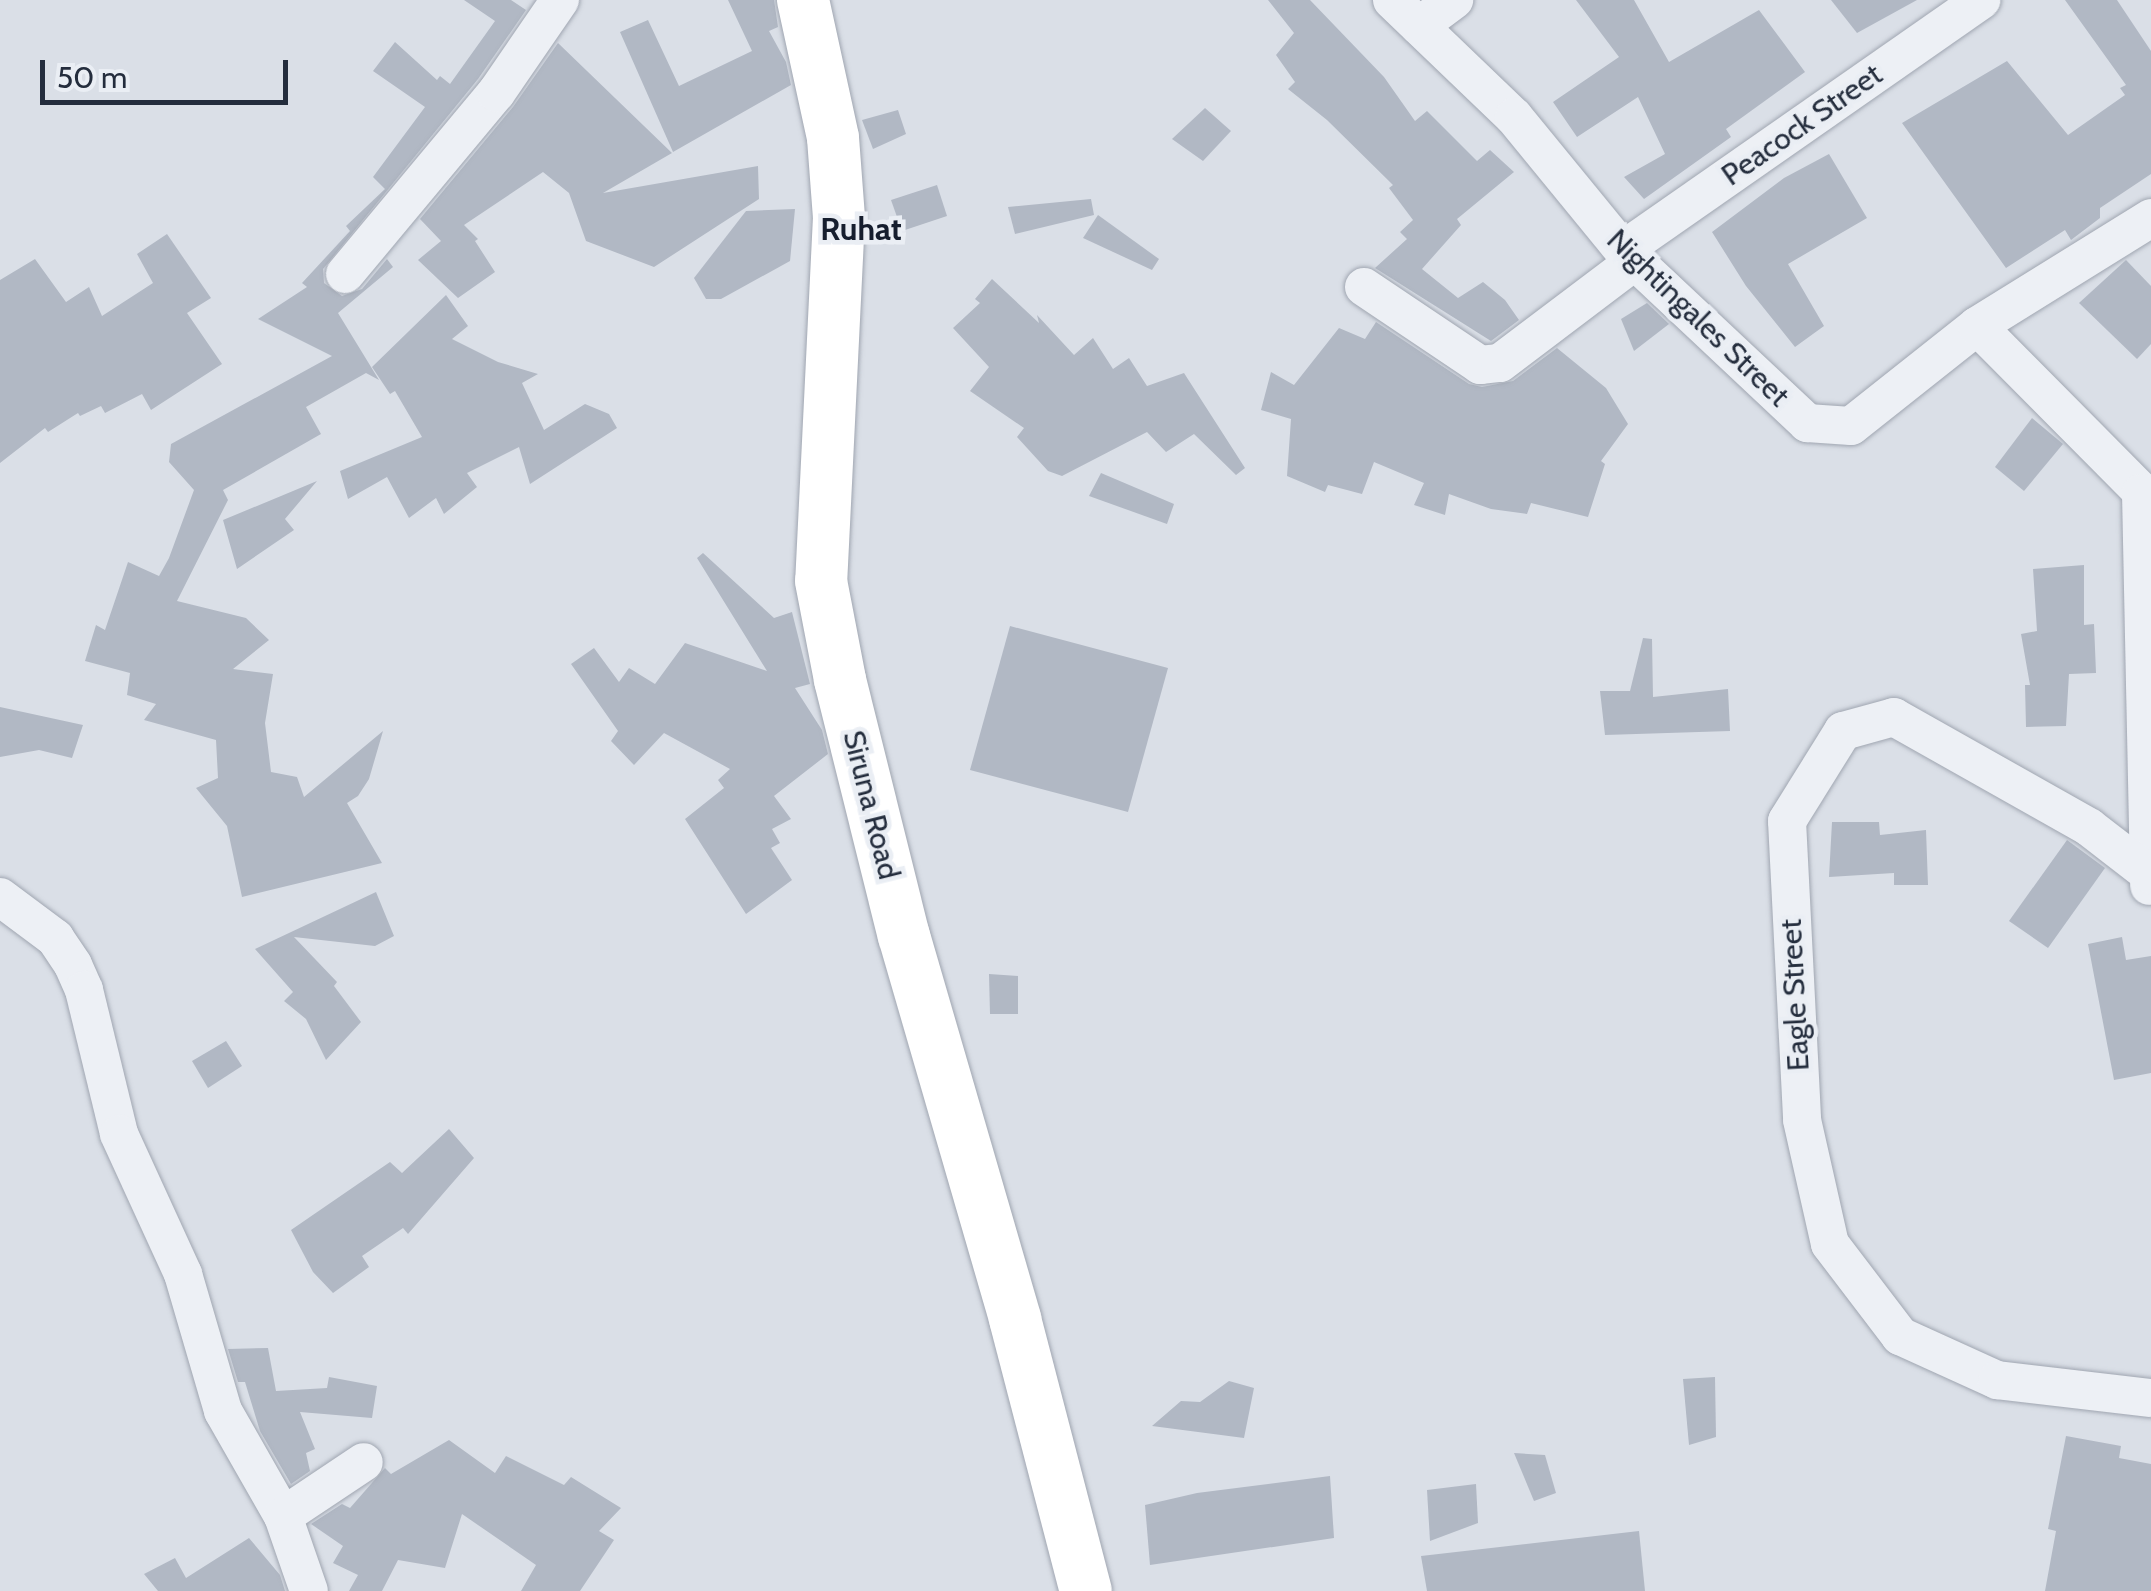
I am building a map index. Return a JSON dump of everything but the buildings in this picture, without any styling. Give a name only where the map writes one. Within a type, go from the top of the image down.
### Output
[{"type":"street","points":[[345,274],[496,93],[560,0]]},
{"type":"street","name":"Siruna Road","points":[[803,0],[833,138],[840,217],[820,581],[840,680],[904,936],[1015,1319],[1086,1591]]},
{"type":"street","points":[[1406,13],[1454,0]]},
{"type":"street","name":"Peacock Street","points":[[1364,287],[1480,364],[1500,363],[1629,255],[1981,0]]},
{"type":"street","name":"Nightingales Street","points":[[1406,13],[1514,117],[1629,255],[1807,424],[1851,426],[1977,326],[2151,218]]},
{"type":"street","points":[[1977,326],[2146,497],[2149,879]]},
{"type":"street","name":"Eagle Street","points":[[2149,879],[2089,827],[1894,717],[1843,731],[1786,821],[1802,1120],[1830,1244],[1900,1336],[1997,1380],[2151,1398]]},
{"type":"street","points":[[0,897],[55,938],[84,990],[119,1134],[183,1274],[223,1412],[283,1516],[309,1591]]},
{"type":"street","points":[[283,1516],[364,1462]]},
{"type":"district","name":"Ruhat","points":[[861,229]]}]
